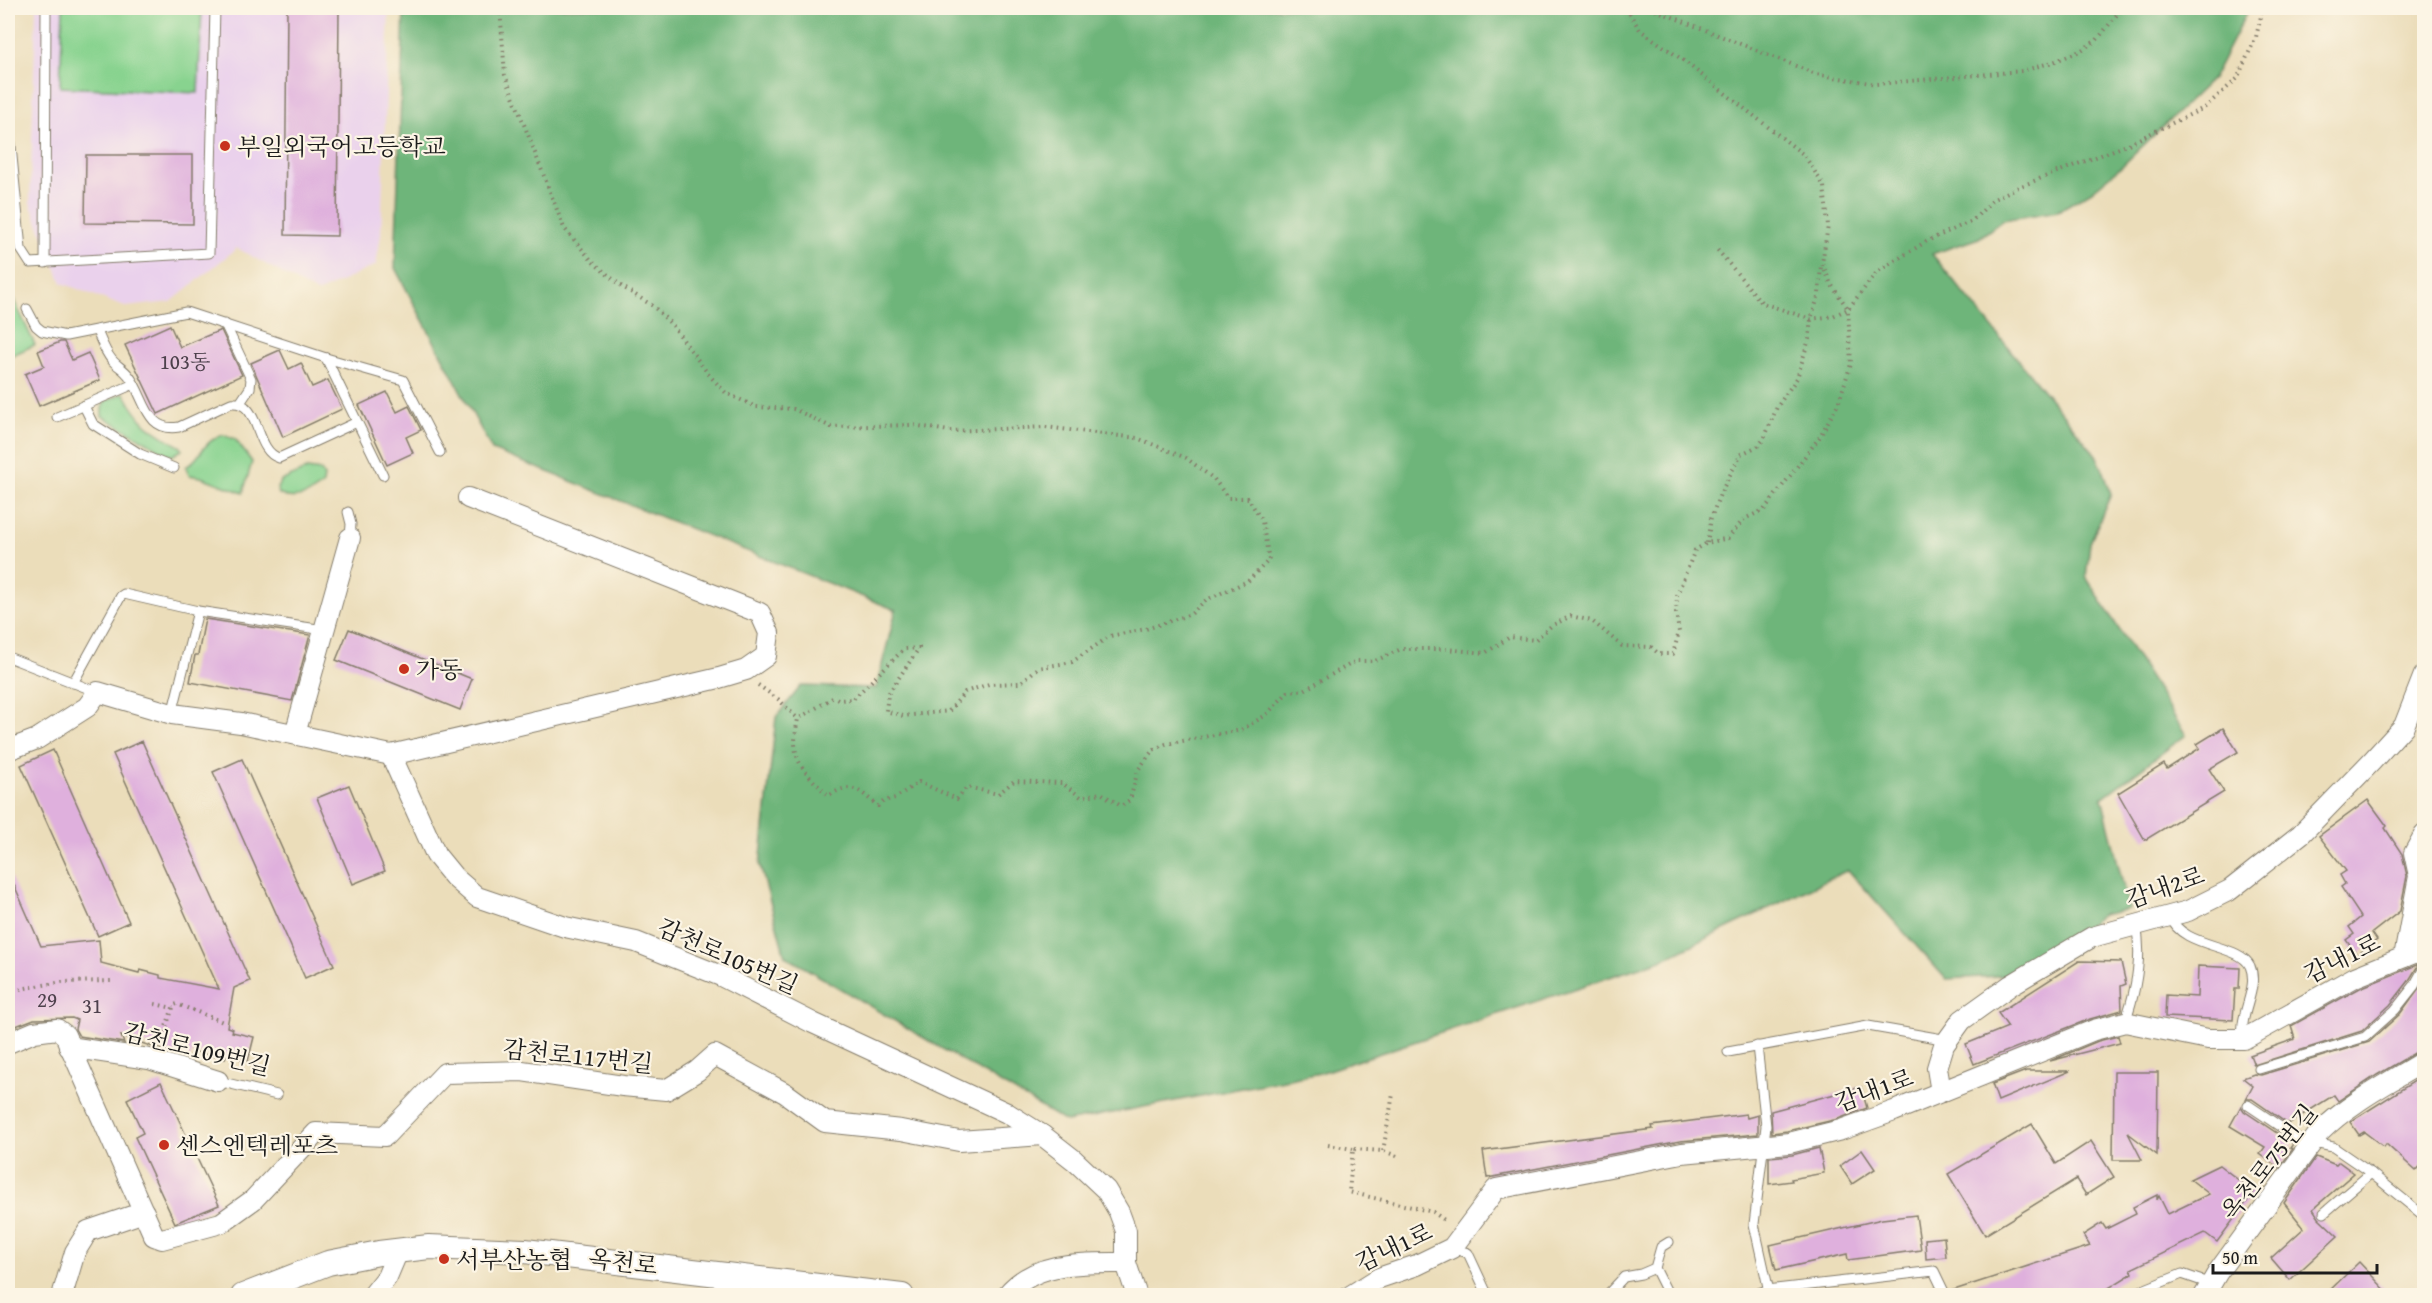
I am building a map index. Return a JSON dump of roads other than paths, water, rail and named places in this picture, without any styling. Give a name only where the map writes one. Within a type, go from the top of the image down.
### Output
[{"type":"street","points":[[8,750],[37,739],[87,707],[98,692],[172,714],[241,723],[391,755],[739,672],[746,670],[766,656],[769,633],[760,613],[468,498]]},
{"type":"street","points":[[295,735],[350,538]]},
{"type":"street","name":"감내2로","points":[[1941,1092],[1937,1068],[1944,1045],[1962,1020],[2055,957],[2091,938],[2188,911],[2230,890],[2301,834],[2404,726],[2424,675]]},
{"type":"street","name":"감천로105번길","points":[[391,755],[436,855],[454,877],[477,897],[566,927],[636,942],[721,976],[813,1023],[1007,1113],[1042,1135],[1074,1160],[1106,1191],[1119,1212],[1126,1231],[1126,1263]]},
{"type":"street","points":[[2404,957],[2419,876],[2414,853],[2424,834]]},
{"type":"street","name":"감내1로","points":[[1350,1296],[1378,1278],[1417,1265],[1457,1241],[1496,1189],[1682,1153],[1789,1143],[1841,1130],[2094,1030],[2125,1022],[2208,1039],[2244,1039],[2355,977],[2424,949]]},
{"type":"street","points":[[8,1043],[34,1032],[57,1029],[65,1035],[144,1212],[88,1231],[75,1252],[62,1296]]},
{"type":"street","name":"감천로109번길","points":[[69,1047],[153,1060],[218,1081]]},
{"type":"street","name":"감천로117번길","points":[[144,1212],[154,1236],[162,1239],[221,1223],[253,1200],[316,1133],[385,1136],[445,1073],[522,1071],[666,1090],[697,1071],[715,1055],[785,1093],[825,1122],[901,1130],[959,1141],[1042,1135]]},
{"type":"street","name":"옥천로75번길","points":[[2207,1290],[2313,1142],[2335,1117],[2424,1061]]},
{"type":"street","name":"옥천로","points":[[243,1296],[328,1263],[378,1253],[429,1247],[525,1251],[902,1296]]},
{"type":"street","points":[[372,1296],[387,1277],[398,1251]]},
{"type":"street","points":[[1006,1296],[1013,1286],[1041,1271],[1070,1263],[1126,1263],[1137,1296]]},
{"type":"lane","points":[[45,263],[46,8]]},
{"type":"lane","points":[[8,115],[21,249],[30,263],[209,253],[214,8]]},
{"type":"lane","points":[[27,309],[36,326],[49,334],[66,336],[180,311],[403,380],[440,452]]},
{"type":"lane","points":[[225,324],[251,379],[250,388],[240,403]]},
{"type":"lane","points":[[97,331],[110,358],[129,375],[151,419],[165,428],[179,427],[231,403],[240,403],[248,409],[269,453],[279,458],[357,422]]},
{"type":"lane","points":[[326,358],[383,475]]},
{"type":"lane","points":[[57,417],[134,384]]},
{"type":"lane","points":[[84,406],[93,424],[140,454],[174,468]]},
{"type":"lane","points":[[348,512],[351,524],[350,538]]},
{"type":"lane","points":[[73,684],[124,594],[198,611],[324,630]]},
{"type":"lane","points":[[172,714],[198,611]]},
{"type":"lane","points":[[8,657],[98,692]]},
{"type":"lane","points":[[2170,916],[2172,923],[2188,937],[2230,952],[2247,961],[2251,969],[2252,986],[2241,1029],[2244,1039]]},
{"type":"lane","points":[[2125,1022],[2134,996],[2137,978],[2136,925]]},
{"type":"lane","points":[[2259,1069],[2365,1037],[2395,1010],[2414,986],[2424,968]]},
{"type":"lane","points":[[1728,1052],[1868,1026],[1948,1040]]},
{"type":"lane","points":[[1757,1046],[1766,1126],[1754,1224],[1768,1293]]},
{"type":"lane","name":"감천로109번길","points":[[218,1081],[277,1095]]},
{"type":"lane","points":[[2248,1105],[2300,1140],[2333,1148],[2371,1173],[2424,1216]]},
{"type":"lane","points":[[2324,1213],[2371,1173]]},
{"type":"lane","points":[[1457,1241],[1468,1253],[1488,1296]]},
{"type":"lane","points":[[1669,1242],[1660,1247],[1655,1268],[1669,1296]]},
{"type":"lane","points":[[1606,1296],[1624,1277],[1641,1274],[1655,1268]]},
{"type":"lane","points":[[1751,1296],[1934,1271],[1946,1296]]},
{"type":"lane","points":[[2128,1296],[2182,1274],[2207,1290]]},
{"type":"place","name":"부일외국어고등학교","points":[[225,146]]},
{"type":"place","name":"가동","points":[[404,669]]},
{"type":"place","name":"센스엔텍레포츠","points":[[164,1145]]},
{"type":"place","name":"서부산농협","points":[[444,1259]]}]
